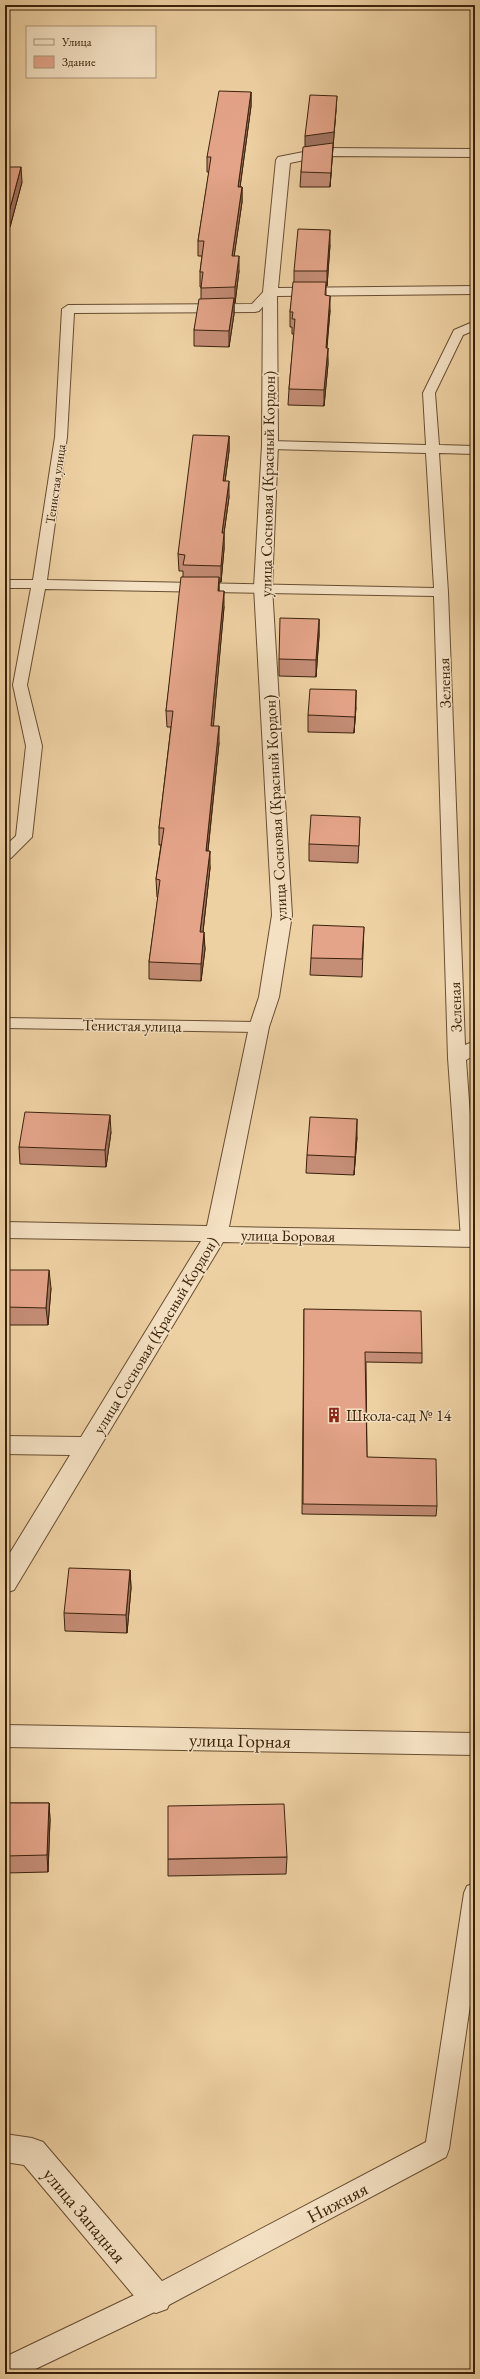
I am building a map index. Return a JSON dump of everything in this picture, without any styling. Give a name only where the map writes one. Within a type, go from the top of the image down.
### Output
[{"type":"street","name":"улица Сосновая (Красный Кордон)","points":[[5,1583],[217,1233],[259,1027],[269,997],[282,916],[263,587],[270,445],[270,292],[283,160],[324,152],[475,153]]},
{"type":"street","points":[[270,292],[475,290]]},
{"type":"street","name":"улица Боровая","points":[[5,1230],[473,1239]]},
{"type":"street","points":[[5,1445],[87,1446]]},
{"type":"street","name":"улица Горная","points":[[5,1736],[475,1744]]},
{"type":"street","name":"улица Западная","points":[[5,2148],[32,2152],[156,2298]]},
{"type":"lane","name":"Тенистая улица","points":[[5,855],[24,837],[34,746],[20,685],[39,585],[62,437],[68,308],[256,308],[270,292]]},
{"type":"lane","name":"Зеленая","points":[[473,1239],[457,1058],[441,592],[429,393],[458,333],[475,326]]},
{"type":"lane","points":[[270,445],[475,450]]},
{"type":"lane","points":[[5,584],[263,587],[441,592]]},
{"type":"lane","name":"Тенистая улица","points":[[5,1023],[259,1027]]},
{"type":"lane","name":"Зеленая","points":[[457,1058],[475,1047]]},
{"type":"lane","name":"Нижняя","points":[[5,2370],[156,2298],[437,2149],[475,1893]]},
{"type":"building","points":[[219,91],[251,92],[238,187],[242,187],[232,256],[239,256],[235,287],[201,288],[203,272],[200,272],[204,241],[198,241],[211,157],[207,157]]},
{"type":"building","points":[[310,95],[337,96],[334,132],[305,136]]},
{"type":"building","points":[[333,143],[331,173],[301,172],[303,147]]},
{"type":"building","points":[[5,167],[21,167],[9,212],[5,212]]},
{"type":"building","points":[[298,229],[330,230],[327,271],[294,271]]},
{"type":"building","points":[[293,282],[326,282],[325,295],[330,296],[326,348],[328,348],[324,390],[289,389],[295,319],[292,319],[293,312],[290,312]]},
{"type":"building","points":[[234,298],[229,331],[194,330],[199,299]]},
{"type":"building","points":[[193,435],[229,436],[223,481],[229,481],[222,533],[224,533],[221,566],[183,565],[185,555],[178,554]]},
{"type":"building","points":[[181,577],[219,577],[218,591],[224,591],[211,726],[219,726],[206,851],[210,851],[200,932],[204,932],[201,964],[149,962],[160,880],[156,879],[164,828],[159,828],[173,711],[166,711]]},
{"type":"building","points":[[280,618],[319,619],[316,660],[279,659]]},
{"type":"building","points":[[310,689],[356,690],[355,717],[308,715]]},
{"type":"building","points":[[311,815],[360,817],[359,846],[309,844]]},
{"type":"building","points":[[313,925],[364,927],[362,959],[311,958]]},
{"type":"building","points":[[25,1112],[110,1115],[105,1150],[19,1147]]},
{"type":"building","points":[[310,1117],[357,1119],[355,1157],[307,1155]]},
{"type":"building","points":[[5,1270],[49,1270],[46,1308],[5,1307]]},
{"type":"building","name":"Школа-сад № 14","points":[[304,1309],[421,1311],[422,1353],[365,1352],[367,1457],[436,1459],[437,1506],[303,1504]]},
{"type":"building","points":[[69,1568],[130,1570],[126,1615],[64,1613]]},
{"type":"building","points":[[5,1803],[49,1803],[47,1855],[5,1856]]},
{"type":"building","points":[[284,1804],[287,1857],[168,1859],[168,1806]]},
{"type":"place","name":"Школа-сад № 14","points":[[334,1415]]}]
